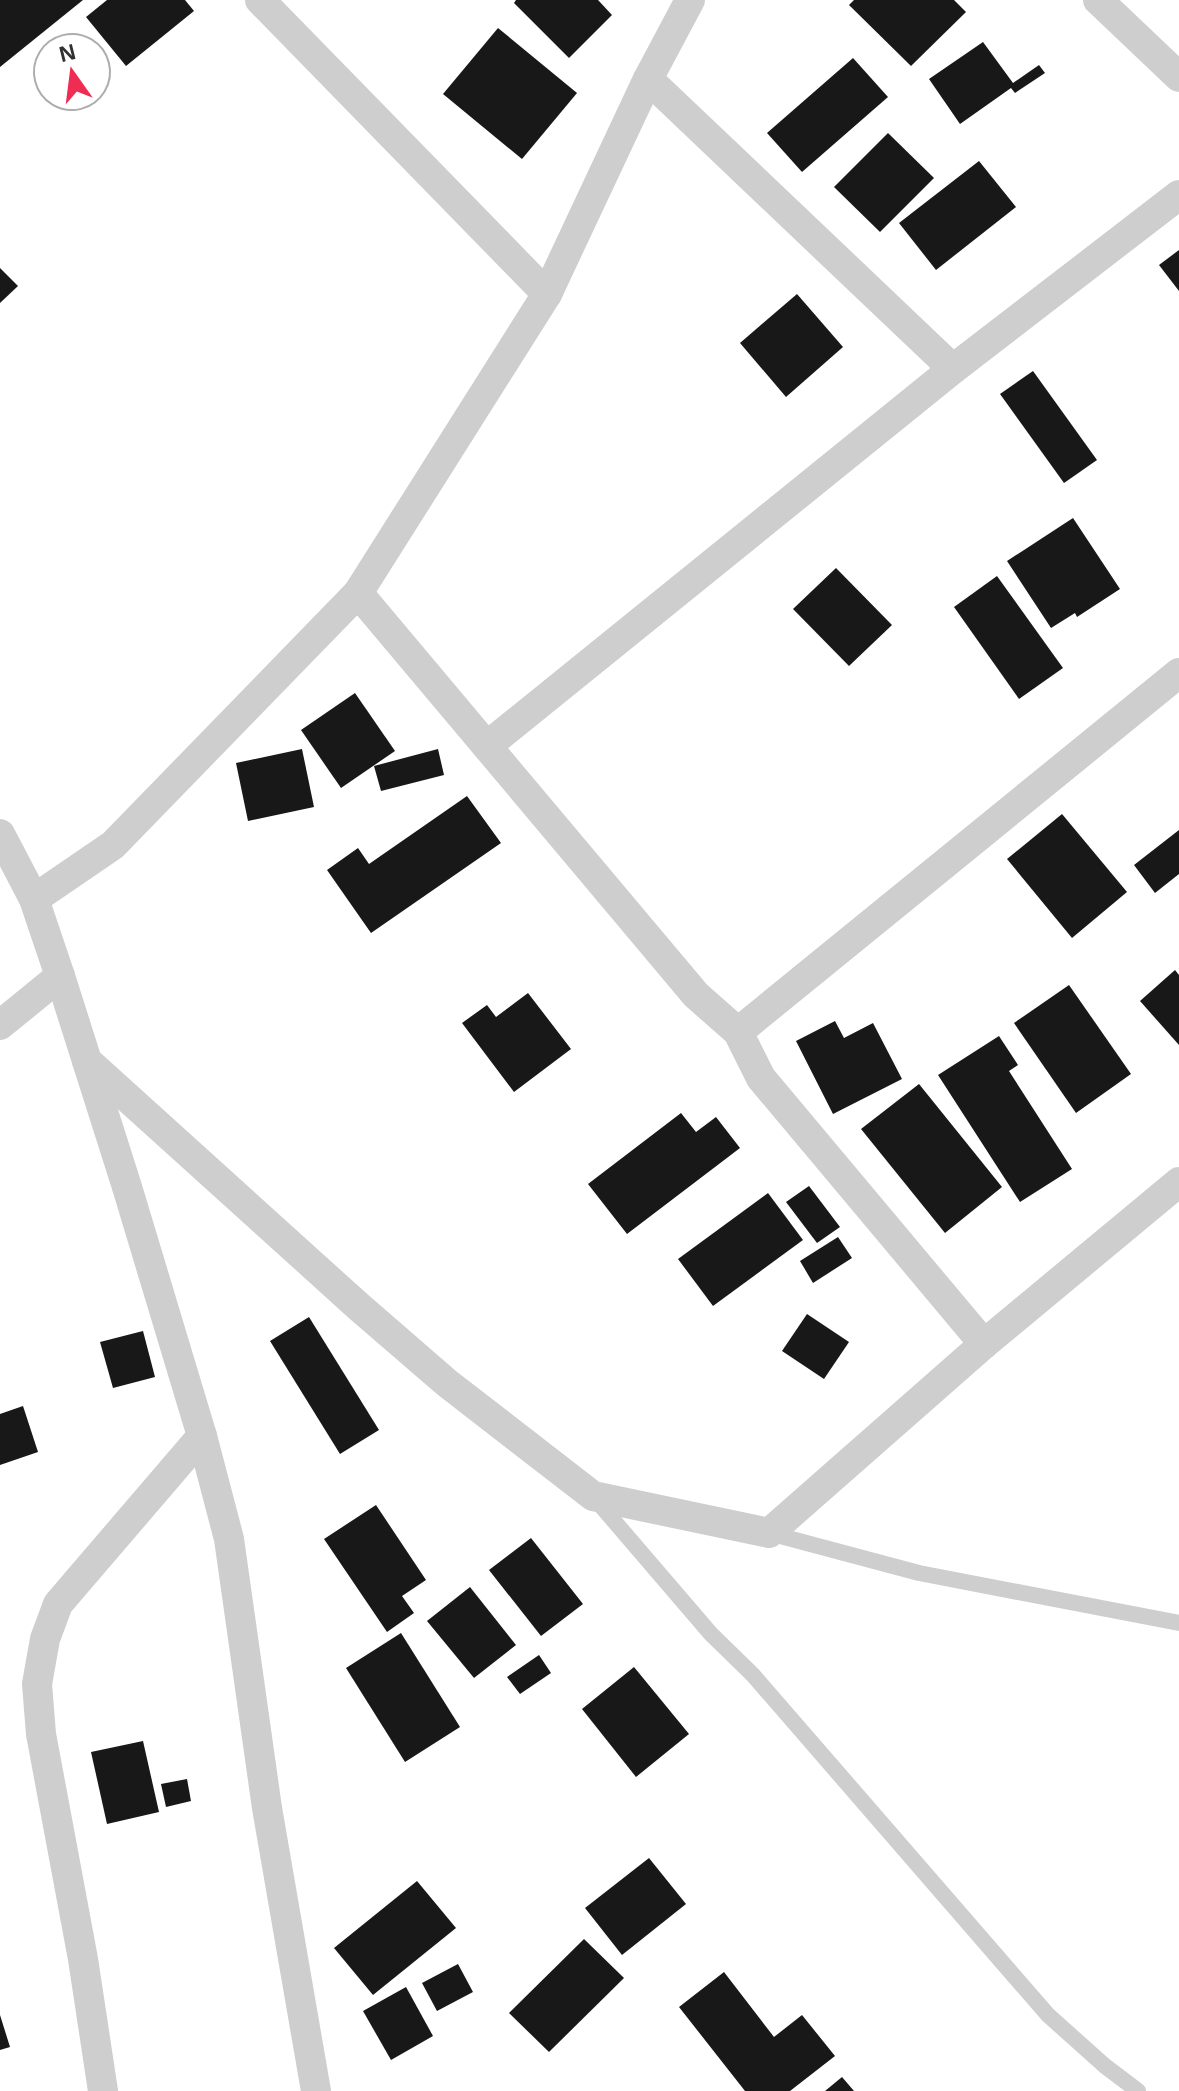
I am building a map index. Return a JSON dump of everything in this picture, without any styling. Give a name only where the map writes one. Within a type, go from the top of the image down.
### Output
[{"type":"street","points":[[260,0],[547,294]]},
{"type":"street","points":[[34,899],[113,845],[358,593],[547,294],[648,79],[690,0]]},
{"type":"street","points":[[1098,0],[1179,77]]},
{"type":"street","points":[[648,79],[953,369]]},
{"type":"street","points":[[487,746],[953,369],[1179,195]]},
{"type":"street","points":[[358,593],[696,995],[738,1032],[761,1078],[984,1344]]},
{"type":"street","points":[[738,1032],[1179,673]]},
{"type":"street","points":[[0,834],[34,899],[60,976],[202,1436],[229,1539],[267,1808],[316,2091]]},
{"type":"street","points":[[0,1025],[60,976]]},
{"type":"street","points":[[87,1061],[447,1383],[593,1496],[769,1533],[984,1344],[1179,1182]]},
{"type":"street","points":[[103,2091],[83,1959],[41,1734],[37,1684],[45,1639],[58,1604],[202,1436]]},
{"type":"lane","points":[[593,1496],[1048,2015],[1138,2091]]},
{"type":"lane","points":[[769,1533],[919,1573],[1179,1623]]},
{"type":"building","points":[[0,0],[83,0],[43,32],[32,32],[32,41],[0,67]]},
{"type":"building","points":[[107,0],[185,0],[194,11],[126,66],[112,49],[112,32],[98,32],[86,17]]},
{"type":"building","points":[[516,0],[598,0],[612,15],[569,58],[514,3]]},
{"type":"building","points":[[854,0],[954,0],[966,12],[911,66],[849,5]]},
{"type":"building","points":[[498,28],[577,93],[522,159],[443,94]]},
{"type":"building","points":[[983,42],[1013,83],[1039,65],[1045,73],[1015,93],[1011,88],[960,124],[929,79]]},
{"type":"building","points":[[853,58],[888,97],[802,172],[767,133]]},
{"type":"building","points":[[888,133],[934,178],[880,232],[834,187]]},
{"type":"building","points":[[979,161],[1016,207],[936,270],[899,223]]},
{"type":"building","points":[[1179,250],[1179,291],[1159,265]]},
{"type":"building","points":[[0,268],[18,286],[0,303]]},
{"type":"building","points":[[797,294],[843,347],[786,397],[740,343]]},
{"type":"building","points":[[1033,371],[1097,460],[1064,483],[1000,394]]},
{"type":"building","points":[[1073,518],[1120,589],[1077,617],[1075,613],[1051,628],[1007,561]]},
{"type":"building","points":[[836,568],[892,625],[849,666],[793,609]]},
{"type":"building","points":[[997,576],[1063,668],[1019,699],[954,607]]},
{"type":"building","points":[[355,693],[395,751],[341,788],[301,730]]},
{"type":"building","points":[[302,749],[314,807],[248,821],[236,763]]},
{"type":"building","points":[[438,749],[444,775],[381,791],[374,766]]},
{"type":"building","points":[[467,796],[501,843],[371,933],[327,870],[358,848],[369,864]]},
{"type":"building","points":[[1062,814],[1127,892],[1072,938],[1007,859]]},
{"type":"building","points":[[1179,830],[1179,874],[1155,893],[1134,865]]},
{"type":"building","points":[[1175,970],[1179,975],[1179,1045],[1140,1001]]},
{"type":"building","points":[[1069,985],[1131,1074],[1076,1113],[1014,1023]]},
{"type":"building","points":[[528,993],[571,1049],[514,1092],[462,1023],[487,1005],[496,1017]]},
{"type":"building","points":[[835,1021],[844,1038],[873,1023],[902,1079],[833,1114],[796,1041]]},
{"type":"building","points":[[999,1036],[1018,1065],[1009,1071],[1072,1169],[1020,1202],[938,1075]]},
{"type":"building","points":[[919,1084],[1002,1187],[945,1233],[861,1129]]},
{"type":"building","points":[[681,1113],[696,1132],[716,1117],[740,1148],[627,1234],[588,1184]]},
{"type":"building","points":[[809,1186],[840,1227],[817,1243],[786,1202]]},
{"type":"building","points":[[768,1193],[803,1240],[713,1306],[678,1259]]},
{"type":"building","points":[[838,1237],[852,1258],[813,1283],[800,1261]]},
{"type":"building","points":[[807,1314],[849,1342],[824,1379],[782,1351]]},
{"type":"building","points":[[309,1317],[379,1430],[340,1454],[270,1341]]},
{"type":"building","points":[[143,1331],[155,1377],[113,1388],[100,1342]]},
{"type":"building","points":[[23,1406],[38,1452],[0,1465],[0,1414]]},
{"type":"building","points":[[376,1505],[426,1580],[402,1596],[414,1613],[387,1632],[324,1539]]},
{"type":"building","points":[[531,1538],[583,1604],[541,1636],[489,1570]]},
{"type":"building","points":[[470,1587],[516,1645],[474,1678],[427,1621]]},
{"type":"building","points":[[401,1633],[460,1727],[405,1762],[346,1668]]},
{"type":"building","points":[[539,1655],[551,1673],[520,1694],[507,1677]]},
{"type":"building","points":[[634,1667],[689,1734],[636,1777],[582,1709]]},
{"type":"building","points":[[143,1741],[159,1812],[107,1824],[91,1752]]},
{"type":"building","points":[[187,1779],[191,1801],[166,1807],[161,1784]]},
{"type":"building","points":[[649,1858],[686,1904],[622,1955],[585,1908]]},
{"type":"building","points":[[417,1881],[456,1928],[373,1995],[334,1948]]},
{"type":"building","points":[[584,1939],[624,1978],[549,2052],[509,2013]]},
{"type":"building","points":[[458,1964],[473,1992],[437,2011],[422,1983]]},
{"type":"building","points":[[724,1972],[774,2037],[802,2015],[835,2056],[790,2091],[745,2091],[679,2007]]},
{"type":"building","points":[[406,1987],[433,2036],[391,2060],[363,2011]]},
{"type":"building","points":[[0,2015],[10,2047],[0,2050]]},
{"type":"building","points":[[842,2077],[854,2091],[825,2091]]}]
